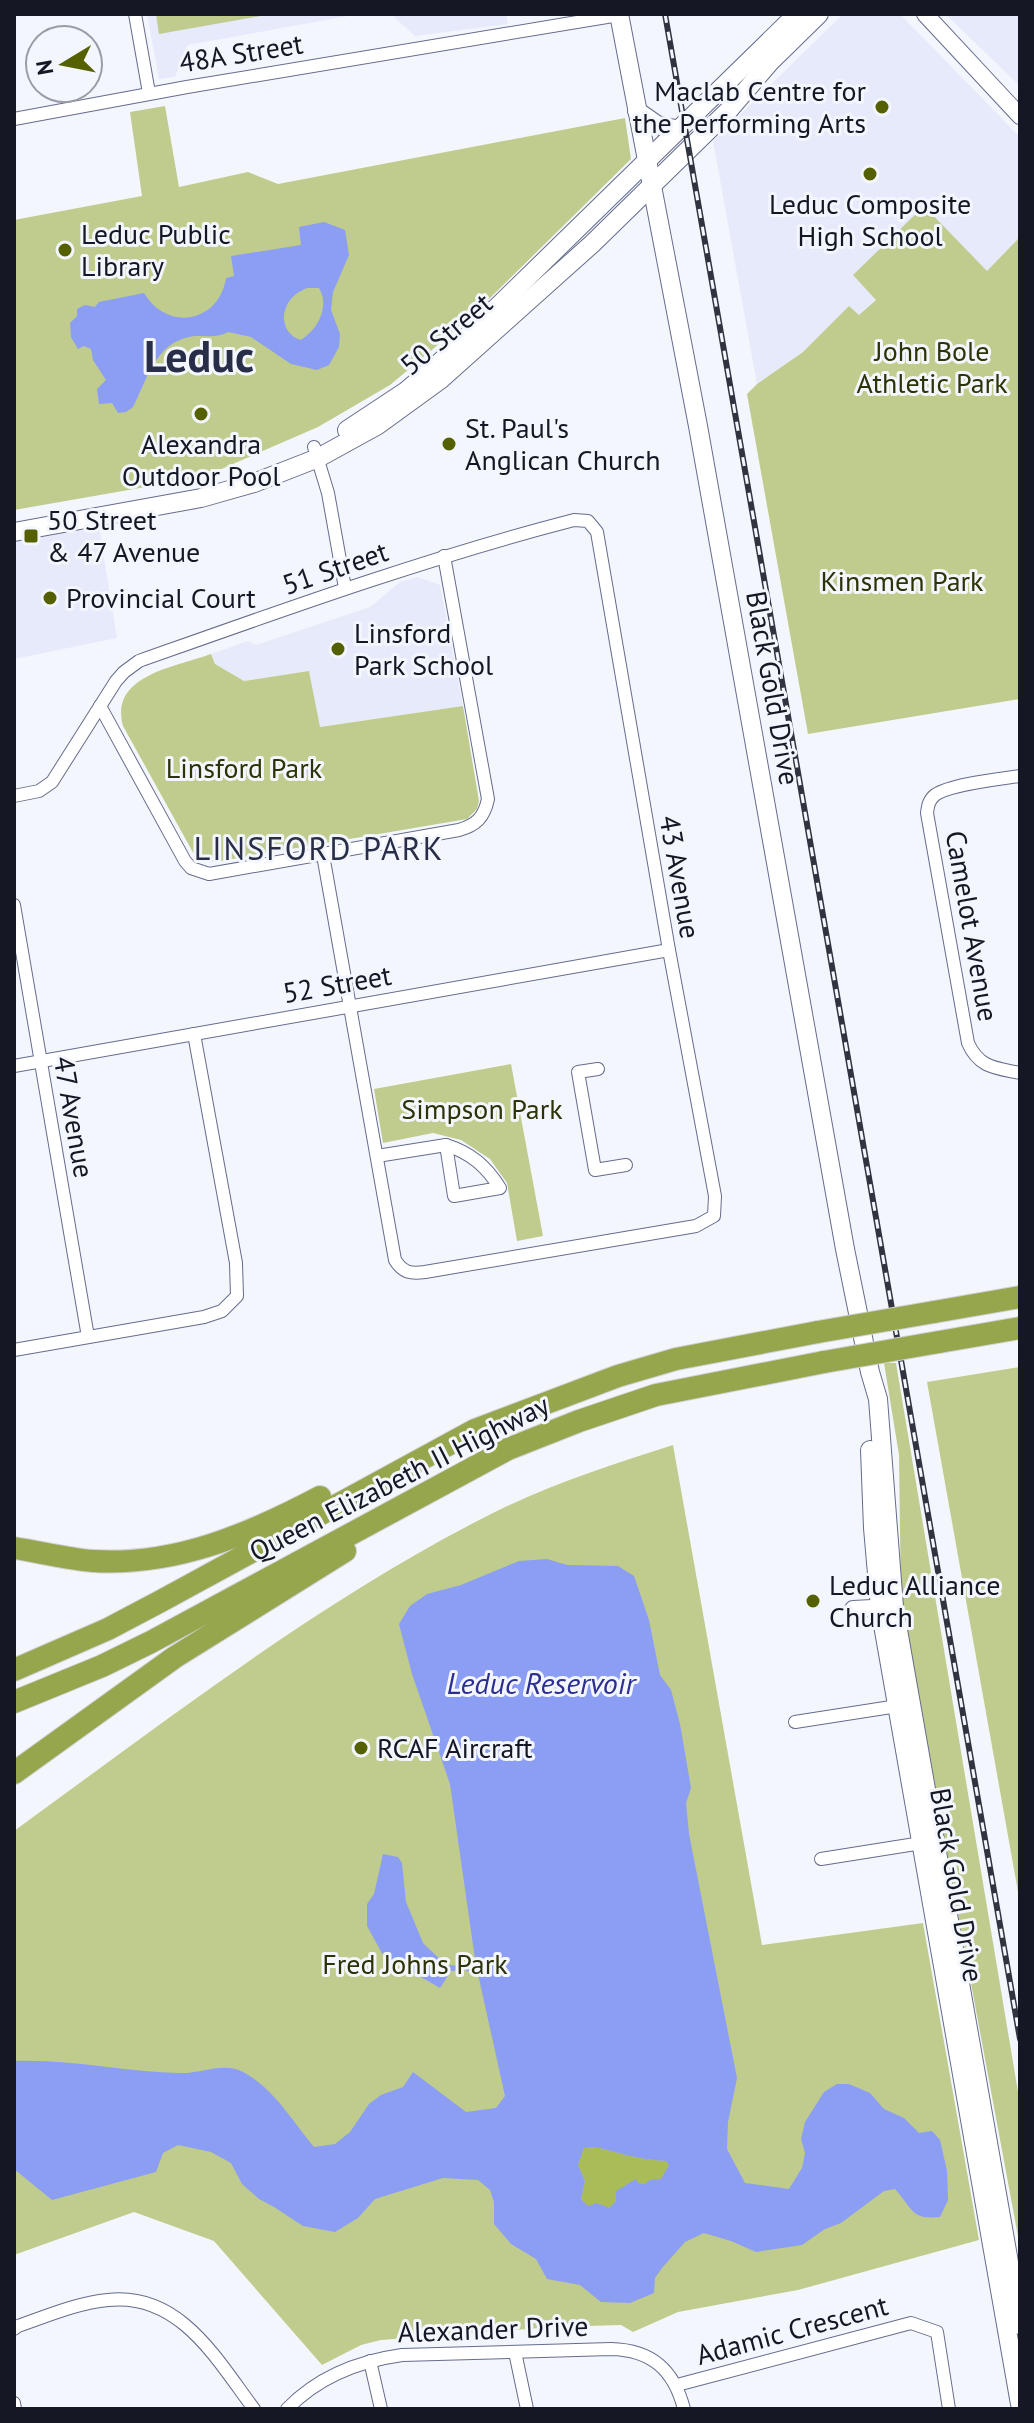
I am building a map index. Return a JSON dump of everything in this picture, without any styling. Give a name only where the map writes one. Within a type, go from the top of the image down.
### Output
[{"type":"highway","name":"Queen Elizabeth II Highway","points":[[14,1670],[108,1629],[475,1430],[618,1376],[676,1359],[1020,1297]]},
{"type":"highway","name":"Queen Elizabeth II Highway","points":[[14,1702],[151,1642],[508,1449],[579,1421],[656,1395],[1020,1328]]},
{"type":"highway","points":[[14,1548],[89,1561],[111,1561],[166,1557],[208,1548],[252,1531],[375,1467],[475,1430]]},
{"type":"highway","points":[[14,1773],[175,1657],[508,1449]]},
{"type":"main road","name":"Black Gold Drive","points":[[619,14],[698,426],[845,1249],[878,1399],[882,1429],[887,1607],[1020,2404]]},
{"type":"main road","name":"50 Street","points":[[14,520],[227,481],[316,453],[406,391],[448,355],[797,14]]},
{"type":"main road","name":"50 Street","points":[[14,532],[201,498],[254,483],[378,425],[440,380],[622,215],[729,110],[771,61],[819,14]]},
{"type":"main road","points":[[637,111],[657,125],[679,130]]},
{"type":"main road","points":[[622,215],[642,213],[659,230]]},
{"type":"main road","name":"Black Gold Drive","points":[[928,1842],[1020,2325]]},
{"type":"street","points":[[135,14],[149,93]]},
{"type":"street","name":"48A Street","points":[[14,119],[149,93],[619,14]]},
{"type":"street","points":[[925,14],[1020,116]]},
{"type":"street","points":[[316,453],[328,493],[345,588]]},
{"type":"street","name":"51 Street","points":[[14,796],[39,791],[52,782],[124,672],[139,661],[444,556],[574,520],[588,521],[593,526]]},
{"type":"street","name":"43 Avenue","points":[[377,1156],[395,1260],[405,1272],[425,1272],[696,1226],[714,1216],[715,1196],[597,532],[593,526]]},
{"type":"street","points":[[100,706],[191,868],[209,874],[459,830],[479,821],[488,799],[444,556]]},
{"type":"street","name":"Camelot Avenue","points":[[1020,776],[949,789],[933,796],[927,813],[968,1043],[979,1061],[1020,1073]]},
{"type":"street","points":[[323,855],[377,1156],[446,1145],[477,1159],[500,1188],[454,1196],[446,1145]]},
{"type":"street","name":"47 Avenue","points":[[14,905],[88,1337]]},
{"type":"street","name":"52 Street","points":[[14,1066],[669,950]]},
{"type":"street","points":[[14,1350],[204,1317],[222,1311],[237,1296],[236,1263],[194,1034]]},
{"type":"street","points":[[598,1069],[578,1072],[595,1170],[626,1165]]},
{"type":"street","points":[[853,1609],[887,1607]]},
{"type":"street","points":[[795,1722],[904,1705]]},
{"type":"street","points":[[821,1859],[928,1842]]},
{"type":"street","points":[[14,2329],[94,2302],[128,2300],[152,2305],[169,2312],[198,2336],[254,2409]]},
{"type":"street","name":"Adamic Crescent","points":[[677,2385],[911,2323],[937,2332],[949,2409]]},
{"type":"street","name":"Alexander Drive","points":[[287,2409],[323,2381],[354,2366],[402,2355],[627,2349],[649,2357],[669,2374],[677,2385],[684,2409]]},
{"type":"street","points":[[515,2352],[527,2409]]},
{"type":"street","points":[[370,2361],[381,2409]]},
{"type":"shaded area","points":[[147,14],[359,14],[188,45],[175,77],[159,79]]},
{"type":"shaded area","points":[[391,14],[506,14],[508,24],[415,36]]},
{"type":"shaded area","name":"Leduc Composite High School","points":[[843,14],[900,14],[1020,137],[1020,237],[987,272],[924,207],[854,276],[876,299],[859,316],[849,307],[803,352],[757,384],[713,141]]},
{"type":"shaded area","points":[[945,14],[1020,14],[1020,86]]},
{"type":"shaded area","points":[[99,527],[117,638],[14,659],[14,541]]},
{"type":"shaded area","name":"Linsford Park School","points":[[418,577],[440,585],[463,706],[319,727],[309,671],[244,681],[215,664],[211,654],[248,641],[256,645],[370,607],[400,582]]},
{"type":"green space","points":[[156,14],[272,14],[159,34]]},
{"type":"green space","points":[[165,106],[179,187],[248,172],[278,184],[625,118],[631,159],[486,302],[432,350],[390,385],[318,427],[203,477],[14,510],[14,220],[142,196],[130,112]]},
{"type":"green space","points":[[924,206],[987,271],[1020,237],[1020,699],[808,734],[747,394],[803,352],[849,306],[859,315],[876,300],[853,275]]},
{"type":"green space","name":"Linsford Park","points":[[211,654],[215,664],[244,681],[309,671],[320,727],[463,706],[479,801],[477,809],[467,819],[215,862],[206,862],[195,856],[123,726],[121,709],[126,695],[135,684],[164,669]]},
{"type":"green space","name":"Simpson Park","points":[[511,1064],[543,1236],[517,1241],[507,1183],[490,1159],[461,1140],[433,1133],[383,1143],[374,1089]]},
{"type":"green space","points":[[884,1363],[896,1363],[1020,2104],[1020,2247],[901,1607],[899,1455]]},
{"type":"green space","points":[[1020,1367],[1020,1903],[927,1382]]},
{"type":"green space","name":"Fred Johns Park","points":[[673,1445],[762,1945],[923,1923],[979,2240],[798,2290],[678,2312],[633,2332],[621,2325],[553,2327],[381,2340],[361,2345],[322,2365],[214,2241],[134,2212],[14,2255],[14,1831],[244,1664],[424,1550],[532,1495]]},
{"type":"green space","points":[[595,2147],[666,2161],[669,2165],[661,2180],[645,2184],[636,2180],[609,2208],[588,2207],[581,2199],[585,2181],[578,2165],[584,2148]]},
{"type":"water","points":[[324,222],[345,230],[349,255],[333,292],[331,310],[340,334],[339,347],[329,365],[317,370],[291,364],[251,337],[228,332],[217,336],[185,338],[158,357],[133,407],[118,413],[112,403],[99,404],[97,389],[106,380],[93,360],[91,349],[84,346],[78,349],[71,337],[70,323],[77,316],[77,309],[144,293],[166,313],[191,317],[203,313],[221,293],[226,278],[234,276],[231,256],[301,245],[299,227]],"holes":[[[307,288],[319,288],[323,310],[313,330],[301,340],[286,327],[286,307],[295,294]]]},
{"type":"water","name":"Leduc Reservoir","points":[[547,1559],[567,1565],[618,1566],[634,1576],[649,1620],[660,1675],[671,1690],[680,1724],[691,1788],[686,1803],[689,1834],[737,2078],[728,2122],[727,2149],[745,2183],[789,2189],[802,2168],[805,2153],[801,2139],[805,2122],[824,2092],[837,2084],[849,2084],[870,2093],[884,2109],[904,2118],[919,2133],[932,2131],[940,2140],[947,2171],[948,2200],[940,2217],[918,2215],[895,2189],[884,2191],[841,2223],[825,2229],[802,2245],[756,2252],[704,2233],[685,2242],[662,2268],[655,2278],[654,2293],[630,2303],[601,2302],[580,2285],[547,2279],[536,2259],[511,2244],[494,2224],[494,2202],[490,2190],[478,2180],[443,2178],[375,2199],[358,2218],[335,2232],[303,2226],[259,2199],[242,2184],[231,2163],[211,2152],[178,2145],[163,2153],[156,2172],[52,2200],[14,2169],[14,2061],[180,2073],[219,2068],[241,2071],[272,2095],[314,2147],[335,2144],[350,2132],[369,2104],[381,2095],[403,2087],[413,2072],[466,2112],[496,2108],[505,2096],[478,1974],[464,1970],[451,1971],[440,1988],[383,1955],[367,1926],[367,1904],[374,1894],[383,1854],[398,1857],[402,1863],[406,1902],[423,1943],[446,1965],[476,1966],[450,1784],[412,1674],[399,1624],[410,1606],[427,1594],[461,1585],[519,1561]],"holes":[[[595,2147],[666,2161],[669,2165],[661,2179],[645,2184],[638,2183],[636,2179],[616,2191],[616,2201],[609,2208],[597,2203],[588,2206],[581,2199],[585,2181],[578,2165],[584,2148]]]},
{"type":"railway","points":[[665,14],[1020,2039]]},
{"type":"place","name":"Maclab Centre for the Performing Arts","points":[[882,107]]},
{"type":"place","name":"Leduc Composite High School","points":[[870,174]]},
{"type":"place","name":"Leduc Public Library","points":[[65,250]]},
{"type":"place","name":"Alexandra Outdoor Pool","points":[[201,414]]},
{"type":"place","name":"St. Paul's Anglican Church","points":[[449,444]]},
{"type":"place","name":"50 Street & 47 Avenue","points":[[31,536]]},
{"type":"place","name":"Provincial Court","points":[[50,598]]},
{"type":"place","name":"Linsford Park School","points":[[338,649]]},
{"type":"place","name":"Leduc Alliance Church","points":[[813,1601]]},
{"type":"place","name":"RCAF Aircraft","points":[[361,1748]]},
{"type":"district","name":"Leduc","points":[[199,357]]},
{"type":"district","name":"LINSFORD PARK","points":[[319,849]]},
{"type":"park label","name":"John Bole Athletic Park","points":[[932,367]]},
{"type":"park label","name":"Kinsmen Park","points":[[902,581]]}]
